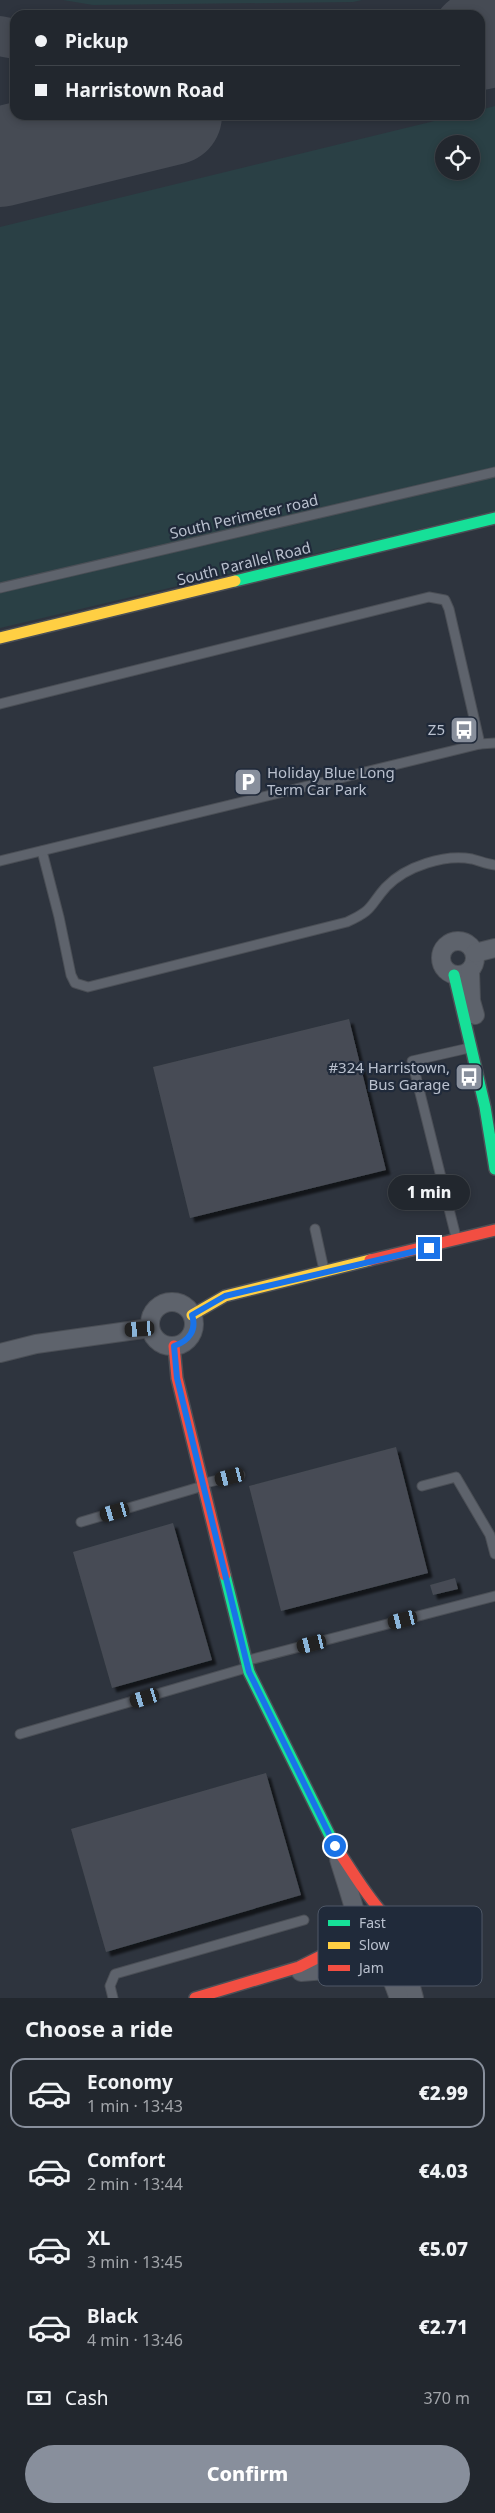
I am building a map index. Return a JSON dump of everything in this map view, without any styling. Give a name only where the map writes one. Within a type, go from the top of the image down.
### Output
[{"type":"street","name":"South Parallel Road","points":[[0,638],[495,518]]},
{"type":"street","points":[[451,942],[468,944],[475,953],[475,962],[462,973],[446,970],[441,962],[441,956],[446,946],[451,942]]},
{"type":"street","points":[[475,953],[495,948]]},
{"type":"street","points":[[462,973],[472,1047],[485,1107],[495,1169]]},
{"type":"street","points":[[462,973],[471,1001],[495,1101]]},
{"type":"street","points":[[192,1315],[225,1296],[495,1230]]},
{"type":"street","points":[[163,1304],[180,1304],[192,1315],[194,1322],[192,1334],[182,1343],[174,1346],[160,1343],[154,1338],[150,1328],[152,1314],[163,1304]]},
{"type":"street","points":[[0,1353],[36,1344],[150,1328]]},
{"type":"street","points":[[174,1346],[177,1378],[247,1664],[335,1846],[354,1906]]},
{"type":"street","points":[[335,1846],[360,1881],[368,1898],[376,1906]]},
{"type":"street","points":[[195,1998],[282,1974],[318,1959]]},
{"type":"street","points":[[282,1974],[318,1971]]},
{"type":"street","points":[[394,1986],[399,1998]]},
{"type":"lane","name":"South Perimeter road","points":[[0,588],[495,472]]},
{"type":"lane","points":[[0,704],[429,597],[445,600],[449,609],[480,744]]},
{"type":"lane","points":[[0,861],[480,744],[495,743]]},
{"type":"lane","points":[[42,851],[60,917],[71,975],[75,983],[88,987],[347,922],[364,914],[373,906],[388,885],[399,877],[437,860],[471,859],[495,865]]},
{"type":"lane","points":[[456,1240],[412,1062],[472,1047]]},
{"type":"lane","points":[[314,1229],[325,1273]]},
{"type":"lane","points":[[81,1522],[240,1475]]},
{"type":"lane","points":[[422,1486],[456,1477],[490,1535],[495,1554]]},
{"type":"lane","points":[[20,1734],[247,1664],[495,1596]]},
{"type":"lane","points":[[113,1998],[110,1986],[115,1974],[304,1920]]},
{"type":"green space","points":[[63,0],[362,0],[353,2],[93,5]]},
{"type":"green space","points":[[495,106],[495,511],[0,628],[0,227],[439,120],[485,120],[485,109]]},
{"type":"building","points":[[349,1019],[386,1170],[190,1218],[153,1067]]},
{"type":"building","points":[[396,1447],[428,1573],[281,1611],[249,1486]]},
{"type":"building","points":[[173,1523],[212,1660],[112,1688],[73,1552]]},
{"type":"building","points":[[455,1578],[458,1589],[433,1595],[430,1585]]},
{"type":"building","points":[[266,1773],[301,1895],[106,1952],[71,1829]]},
{"type":"taxiway","points":[[485,35],[495,34]]},
{"type":"taxiway","points":[[0,36],[10,38]]},
{"type":"runway","points":[[485,39],[495,36]]},
{"type":"runway","points":[[0,157],[152,120]]},
{"type":"traffic: fast","points":[[235,581],[495,518]]},
{"type":"traffic: fast","points":[[454,975],[485,1107],[495,1169]]},
{"type":"traffic: fast","points":[[225,1575],[249,1672],[335,1846]]},
{"type":"traffic: slow","points":[[0,638],[235,581]]},
{"type":"traffic: slow","points":[[192,1315],[225,1296],[370,1260]]},
{"type":"traffic: jam","points":[[370,1260],[495,1230]]},
{"type":"traffic: jam","points":[[174,1346],[177,1378],[225,1575]]},
{"type":"traffic: jam","points":[[335,1846],[377,1906]]},
{"type":"traffic: jam","points":[[195,1998],[299,1967],[318,1958]]},
{"type":"place","name":"Z5","points":[[464,730]]},
{"type":"place","name":"Holiday Blue Long Term Car Park","points":[[248,782]]},
{"type":"place","name":"#324 Harristown, Bus Garage","points":[[469,1077]]},
{"type":"route","points":[[335,1846],[249,1672],[177,1378],[174,1346],[182,1343],[192,1334],[194,1328],[192,1315],[225,1296],[429,1248]]}]
